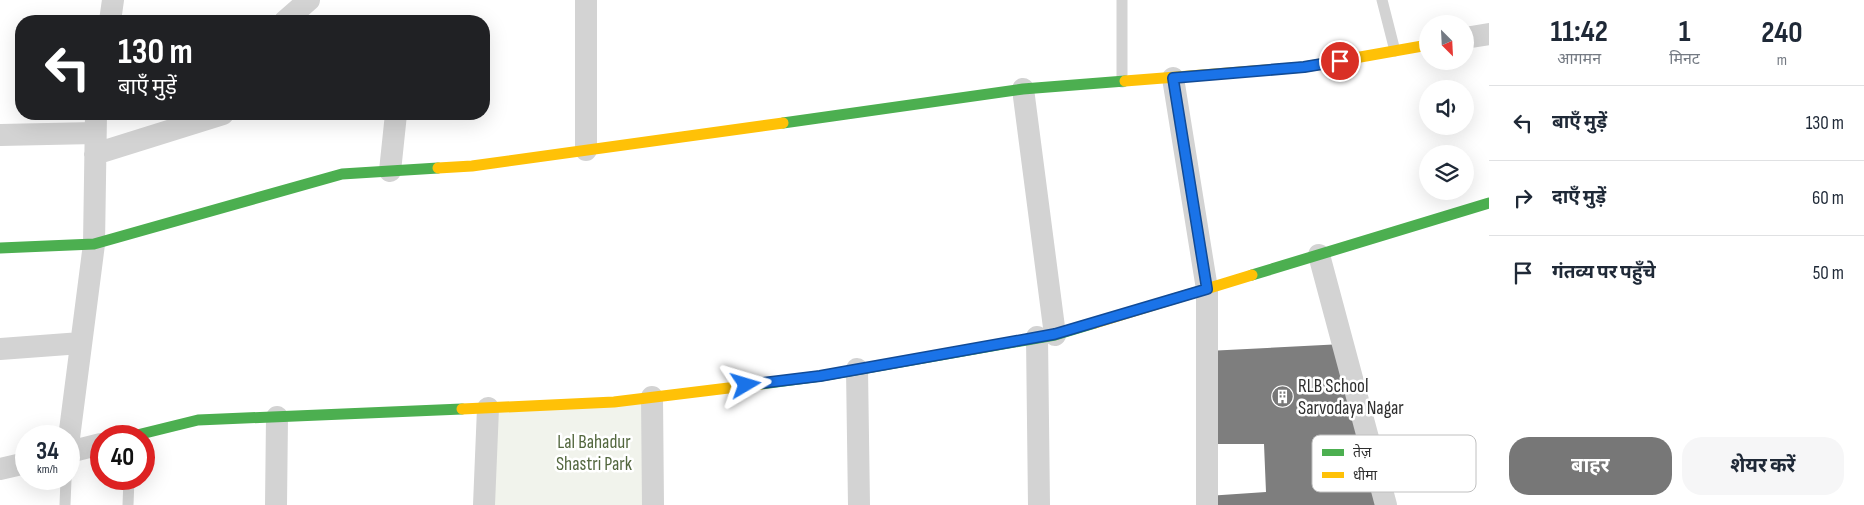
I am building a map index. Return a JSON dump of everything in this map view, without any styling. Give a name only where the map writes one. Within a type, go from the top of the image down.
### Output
[{"type":"street","points":[[111,15],[113,0]]},
{"type":"street","points":[[292,15],[309,0]]},
{"type":"street","points":[[586,0],[586,150]]},
{"type":"street","points":[[1474,36],[1489,34]]},
{"type":"street","points":[[0,248],[94,244],[342,174],[472,166],[1023,89],[1304,67],[1419,47]]},
{"type":"street","points":[[1173,78],[1207,289],[1207,505]]},
{"type":"street","points":[[1023,89],[1046,336],[1039,505]]},
{"type":"street","points":[[0,135],[95,134],[185,120]]},
{"type":"street","points":[[390,171],[395,120]]},
{"type":"street","points":[[71,425],[94,244],[95,134]]},
{"type":"street","points":[[155,430],[198,420],[614,402],[857,370],[1046,336],[1489,203]]},
{"type":"street","points":[[1319,255],[1367,435]]},
{"type":"street","points":[[0,349],[81,343]]},
{"type":"street","points":[[857,370],[859,505]]},
{"type":"street","points":[[652,398],[653,505]]},
{"type":"street","points":[[484,505],[488,408]]},
{"type":"street","points":[[276,505],[277,417]]},
{"type":"street","points":[[0,469],[15,466]]},
{"type":"street","points":[[1383,492],[1386,505]]},
{"type":"lane","points":[[1122,0],[1122,82]]},
{"type":"lane","points":[[1382,0],[1395,51]]},
{"type":"lane","points":[[65,505],[66,490]]},
{"type":"lane","points":[[128,505],[129,490]]},
{"type":"green space","name":"Lal Bahadur Shastri Park","points":[[652,397],[653,505],[484,505],[488,408]]},
{"type":"building","name":"RLB School Sarvodaya Nagar","points":[[1343,344],[1367,435],[1312,435],[1312,492],[1383,492],[1386,505],[1207,505],[1207,496],[1266,492],[1264,444],[1207,444],[1207,351]]},
{"type":"traffic: fast","points":[[783,123],[1023,89],[1125,81]]},
{"type":"traffic: fast","points":[[0,248],[94,244],[342,174],[438,168]]},
{"type":"traffic: fast","points":[[1252,275],[1489,203]]},
{"type":"traffic: fast","points":[[761,384],[821,376],[1055,335],[1095,323]]},
{"type":"traffic: fast","points":[[155,431],[198,420],[462,409]]},
{"type":"traffic: slow","points":[[1125,81],[1304,67],[1419,47]]},
{"type":"traffic: slow","points":[[438,168],[472,166],[783,123]]},
{"type":"traffic: slow","points":[[1095,323],[1252,275]]},
{"type":"traffic: slow","points":[[462,409],[614,402],[761,384]]},
{"type":"place","name":"RLB School Sarvodaya Nagar","points":[[1282,397]]},
{"type":"route","points":[[746,385],[820,376],[1055,334],[1207,289],[1173,78],[1304,67],[1340,61]]}]
